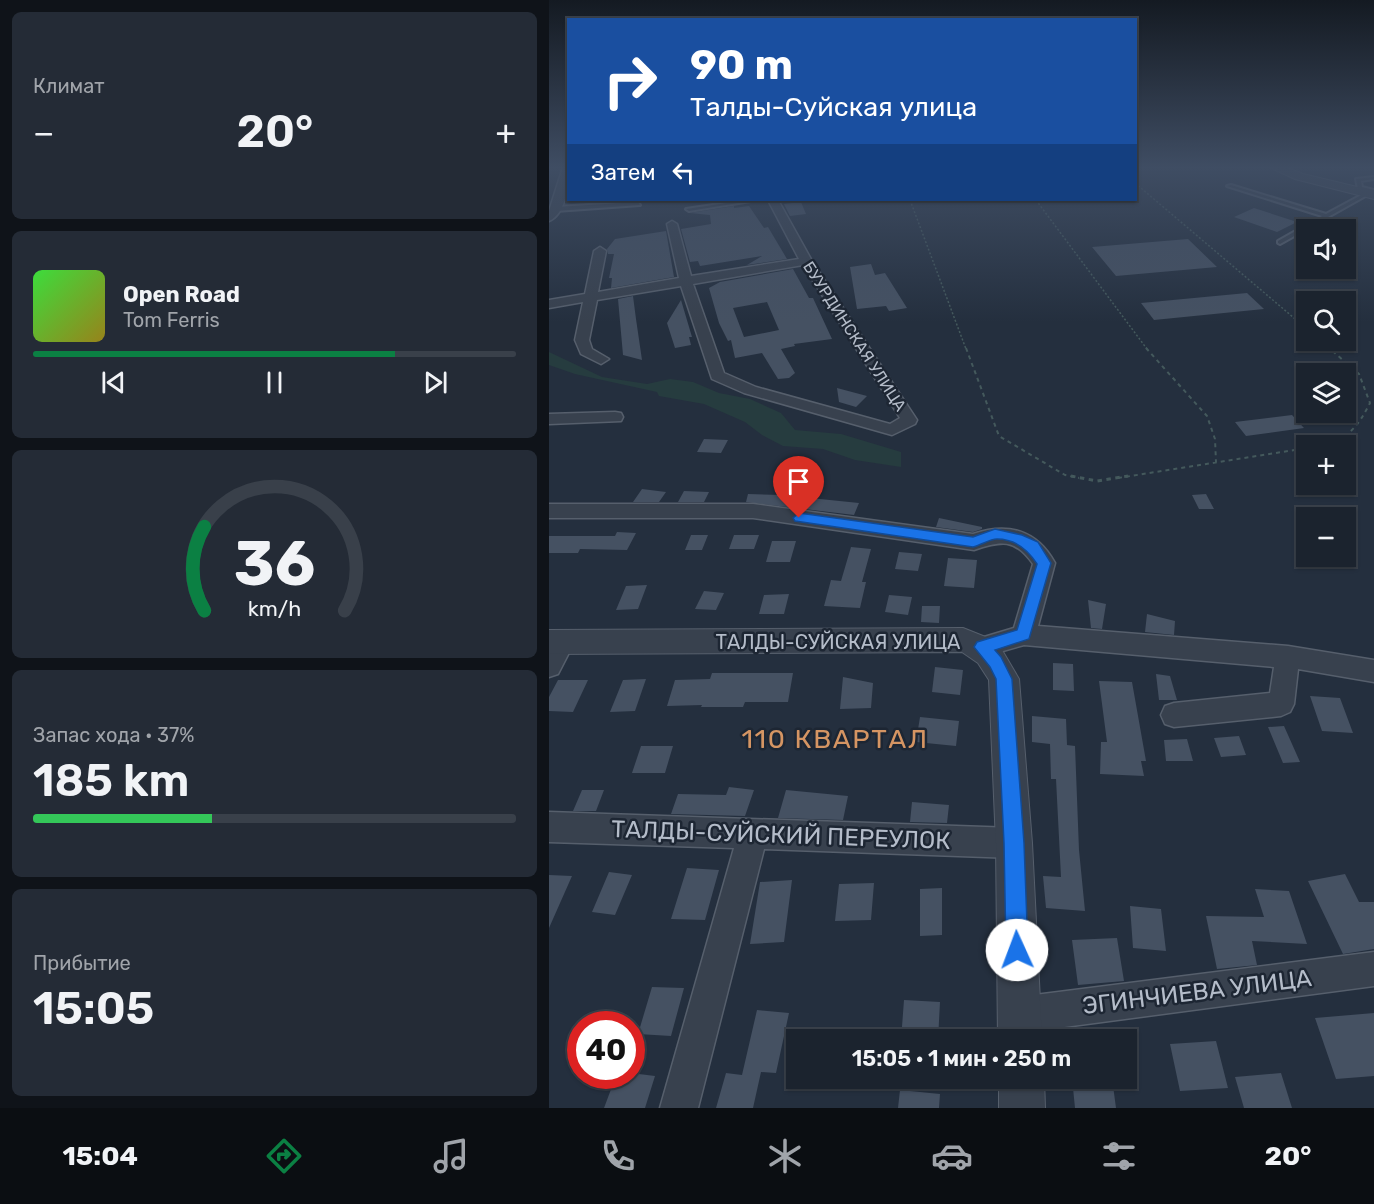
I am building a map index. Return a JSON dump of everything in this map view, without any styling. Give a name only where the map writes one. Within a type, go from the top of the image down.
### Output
[{"type":"street","name":"БУУРДИНСКАЯ УЛИЦА","points":[[686,281],[717,376],[750,390],[892,430],[909,420],[806,261],[783,219]]},
{"type":"street","points":[[672,224],[686,281]]},
{"type":"street","points":[[600,251],[582,340],[586,351],[601,359]]},
{"type":"street","points":[[549,304],[806,261]]},
{"type":"street","points":[[549,419],[615,417]]},
{"type":"street","points":[[549,511],[753,511],[973,542],[995,534],[1017,538],[1033,546],[1044,563],[1024,635]]},
{"type":"street","name":"ТАЛДЫ-СУЙСКАЯ УЛИЦА","points":[[556,641],[963,640],[982,647],[1024,635],[1288,657],[1374,671]]},
{"type":"street","points":[[549,666],[556,641]]},
{"type":"street","points":[[982,647],[996,662],[1004,679],[1014,843],[1019,1027]]},
{"type":"street","points":[[1174,715],[1281,704],[1288,657]]},
{"type":"street","name":"ТАЛДЫ-СУЙСКИЙ ПЕРЕУЛОК","points":[[549,827],[1014,843]]},
{"type":"street","points":[[679,1108],[753,834]]},
{"type":"street","name":"ЭГИНЧИЕВА УЛИЦА","points":[[1019,1027],[1374,969]]},
{"type":"street","points":[[1021,1089],[1022,1108]]},
{"type":"lane","points":[[1280,242],[1322,219]]},
{"type":"path","points":[[917,219],[999,435],[1065,475],[1097,481],[1296,450]]},
{"type":"path","points":[[1050,219],[1141,342],[1207,416],[1215,439],[1216,462]]},
{"type":"path","points":[[1177,219],[1296,320]]},
{"type":"path","points":[[1333,351],[1359,374],[1370,403],[1362,421],[1347,435]]},
{"type":"green space","points":[[549,352],[602,377],[647,384],[670,379],[693,382],[719,393],[750,399],[781,413],[795,430],[841,434],[901,452],[901,467],[855,460],[823,449],[783,446],[762,435],[745,422],[704,404],[659,396],[657,392],[575,374],[549,365]]},
{"type":"building","points":[[710,219],[758,219],[764,228],[768,227],[787,259],[747,265],[762,256],[700,266],[698,261],[690,262],[681,229],[711,224]]},
{"type":"building","points":[[1239,219],[1287,219],[1296,222],[1277,232]]},
{"type":"building","points":[[666,231],[674,277],[611,288],[612,278],[609,278],[614,254],[608,254],[607,249],[615,239]]},
{"type":"building","points":[[1188,239],[1217,267],[1116,276],[1092,247]]},
{"type":"building","points":[[871,264],[875,275],[885,273],[907,308],[889,311],[886,306],[857,309],[850,267]]},
{"type":"building","points":[[793,269],[809,298],[813,298],[832,339],[794,344],[795,346],[781,349],[795,373],[789,378],[778,379],[762,353],[735,358],[731,340],[728,341],[719,323],[709,288],[720,282]],"holes":[[[767,302],[779,330],[744,337],[733,308]]]},
{"type":"building","points":[[1247,293],[1264,309],[1154,320],[1141,303]]},
{"type":"building","points":[[633,296],[642,360],[623,355],[618,299]]},
{"type":"building","points":[[681,300],[692,337],[689,337],[691,345],[675,348],[667,323]]},
{"type":"building","points":[[837,388],[867,396],[856,407],[839,402]]},
{"type":"building","points":[[1292,415],[1296,423],[1304,428],[1246,436],[1235,422]]},
{"type":"building","points":[[704,439],[728,440],[721,453],[697,452]]},
{"type":"building","points":[[642,489],[666,492],[659,502],[633,502]]},
{"type":"building","points":[[684,491],[709,492],[704,502],[678,502]]},
{"type":"building","points":[[748,494],[859,503],[854,515],[746,502]]},
{"type":"building","points":[[1206,494],[1214,509],[1199,509],[1192,495]]},
{"type":"building","points":[[939,518],[982,527],[982,529],[973,532],[936,527]]},
{"type":"building","points":[[617,532],[636,533],[627,550],[580,549],[578,553],[549,553],[549,536],[615,536]]},
{"type":"building","points":[[691,535],[708,535],[702,550],[685,550]]},
{"type":"building","points":[[734,535],[759,535],[754,549],[729,549]]},
{"type":"building","points":[[772,541],[796,541],[790,562],[766,562]]},
{"type":"building","points":[[851,547],[871,549],[862,582],[866,582],[860,608],[824,606],[831,580],[841,581]]},
{"type":"building","points":[[899,552],[922,554],[918,571],[895,569]]},
{"type":"building","points":[[948,558],[977,560],[974,588],[944,586]]},
{"type":"building","points":[[647,585],[638,609],[616,610],[626,586]]},
{"type":"building","points":[[704,591],[724,593],[716,610],[695,609]]},
{"type":"building","points":[[789,594],[784,614],[759,614],[764,595]]},
{"type":"building","points":[[889,595],[912,597],[908,615],[885,612]]},
{"type":"building","points":[[1088,600],[1106,604],[1102,629],[1091,628]]},
{"type":"building","points":[[922,606],[940,606],[939,623],[921,622]]},
{"type":"building","points":[[1147,614],[1175,621],[1174,635],[1145,632]]},
{"type":"building","points":[[1053,663],[1073,664],[1074,691],[1053,690]]},
{"type":"building","points":[[935,667],[963,670],[960,695],[932,692]]},
{"type":"building","points":[[712,673],[793,673],[788,702],[745,702],[743,707],[667,706],[675,680],[710,679]]},
{"type":"building","points":[[1156,674],[1170,676],[1177,700],[1159,700]]},
{"type":"building","points":[[843,677],[873,683],[871,708],[840,709]]},
{"type":"building","points":[[646,679],[635,711],[610,712],[623,680]]},
{"type":"building","points":[[558,680],[588,680],[573,712],[549,711],[549,697]]},
{"type":"building","points":[[1099,681],[1132,682],[1146,761],[1141,761],[1144,776],[1100,774],[1101,742],[1107,742]]},
{"type":"building","points":[[1310,696],[1340,698],[1353,733],[1322,731]]},
{"type":"building","points":[[1032,716],[1066,719],[1067,745],[1075,746],[1079,850],[1085,911],[1046,908],[1043,876],[1061,877],[1056,779],[1051,779],[1050,744],[1032,742]]},
{"type":"building","points":[[920,717],[959,721],[956,746],[916,742]]},
{"type":"building","points":[[1284,726],[1300,762],[1283,763],[1268,727]]},
{"type":"building","points":[[1239,736],[1246,755],[1221,757],[1214,738]]},
{"type":"building","points":[[1187,739],[1193,761],[1166,761],[1164,740]]},
{"type":"building","points":[[641,746],[673,746],[665,773],[632,773]]},
{"type":"building","points":[[729,787],[754,790],[745,816],[671,814],[678,794],[726,795]]},
{"type":"building","points":[[582,790],[604,790],[596,811],[573,811]]},
{"type":"building","points":[[786,790],[848,796],[843,820],[778,818]]},
{"type":"building","points":[[912,802],[949,805],[947,823],[910,822]]},
{"type":"building","points":[[687,868],[719,870],[705,920],[671,919]]},
{"type":"building","points":[[609,872],[632,875],[615,915],[592,912]]},
{"type":"building","points":[[1345,874],[1359,902],[1374,902],[1374,949],[1343,954],[1308,881]]},
{"type":"building","points":[[549,875],[572,876],[549,928]]},
{"type":"building","points":[[792,880],[784,942],[750,944],[760,882]]},
{"type":"building","points":[[874,883],[871,920],[835,921],[839,884]]},
{"type":"building","points":[[942,888],[942,935],[920,936],[920,889]]},
{"type":"building","points":[[1255,889],[1289,891],[1307,944],[1252,941],[1257,965],[1217,969],[1206,916],[1264,917]]},
{"type":"building","points":[[1130,906],[1161,909],[1166,951],[1133,948]]},
{"type":"building","points":[[1117,938],[1124,981],[1078,985],[1072,940]]},
{"type":"building","points":[[652,987],[684,988],[671,1036],[645,1034],[645,1011]]},
{"type":"building","points":[[904,1000],[940,1002],[939,1029],[902,1029]]},
{"type":"building","points":[[757,1010],[789,1013],[776,1073],[761,1072],[753,1108],[716,1108],[726,1073],[742,1075]]},
{"type":"building","points":[[1374,1013],[1374,1076],[1336,1079],[1315,1018]]},
{"type":"building","points":[[1216,1041],[1228,1088],[1180,1091],[1170,1044]]},
{"type":"building","points":[[1281,1073],[1292,1108],[1244,1108],[1235,1077]]},
{"type":"building","points":[[645,1075],[655,1076],[645,1108],[604,1108],[611,1089],[645,1089]]},
{"type":"building","points":[[1073,1089],[1113,1089],[1116,1108],[1075,1108]]},
{"type":"building","points":[[900,1090],[940,1094],[939,1108],[898,1108]]},
{"type":"district","name":"110 КВАРТАЛ","points":[[835,739]]},
{"type":"route","points":[[799,518],[973,542],[995,534],[1017,538],[1033,546],[1044,563],[1024,635],[982,647],[996,662],[1004,679],[1014,843],[1017,950]]}]
